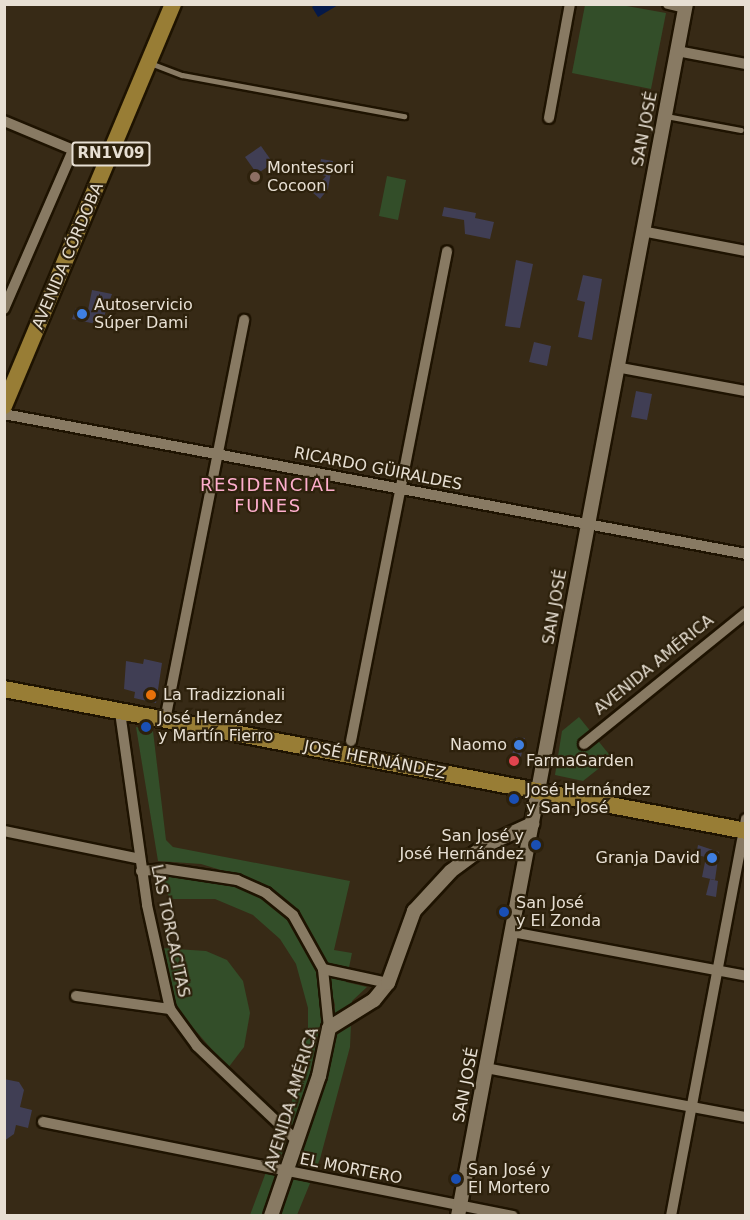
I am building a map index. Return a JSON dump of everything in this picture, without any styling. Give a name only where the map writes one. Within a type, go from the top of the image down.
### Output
[{"type":"main road","name":"AVENIDA CÓRDOBA","points":[[4,406],[173,4]]},
{"type":"main road","name":"JOSÉ HERNÁNDEZ","points":[[4,689],[538,791],[745,826]]},
{"type":"street","points":[[549,118],[570,4]]},
{"type":"street","points":[[668,4],[685,6]]},
{"type":"street","name":"SAN JOSÉ","points":[[459,1210],[685,6]]},
{"type":"street","points":[[677,51],[746,64]]},
{"type":"street","points":[[4,121],[107,165]]},
{"type":"street","points":[[4,309],[73,150]]},
{"type":"street","points":[[642,231],[746,251]]},
{"type":"street","points":[[351,741],[447,250]]},
{"type":"street","points":[[165,720],[244,320]]},
{"type":"street","points":[[616,367],[746,391]]},
{"type":"street","name":"RICARDO GÜIRALDES","points":[[4,414],[746,554]]},
{"type":"street","name":"AVENIDA AMÉRICA","points":[[584,744],[746,613]]},
{"type":"street","name":"LAS TORCACITAS","points":[[120,712],[141,871],[170,1009],[197,1046],[298,1142]]},
{"type":"street","name":"AVENIDA AMÉRICA","points":[[271,1215],[288,1172],[319,1076],[329,1028],[374,1000],[388,983],[414,911],[451,871],[486,845],[532,824]]},
{"type":"street","points":[[671,1215],[745,826]]},
{"type":"street","points":[[4,831],[140,859]]},
{"type":"street","points":[[141,871],[203,873],[237,880],[266,893],[293,915],[323,969],[329,1028]]},
{"type":"street","points":[[512,932],[746,976]]},
{"type":"street","points":[[323,969],[388,983]]},
{"type":"street","points":[[76,996],[170,1009]]},
{"type":"street","points":[[486,1068],[746,1117]]},
{"type":"street","name":"EL MORTERO","points":[[43,1122],[459,1210],[513,1215]]},
{"type":"lane","points":[[149,62],[182,75],[404,116]]},
{"type":"lane","points":[[665,116],[741,130]]},
{"type":"green space","points":[[585,5],[621,5],[666,13],[651,89],[572,73]]},
{"type":"green space","points":[[387,176],[406,180],[398,220],[379,216]]},
{"type":"green space","points":[[579,717],[612,758],[583,781],[555,775],[562,731]]},
{"type":"green space","points":[[136,727],[153,731],[166,840],[173,847],[350,881],[334,950],[352,953],[346,982],[367,987],[352,1001],[350,1047],[320,1159],[297,1215],[278,1215],[334,1039],[335,1005],[322,954],[295,909],[260,882],[201,864],[158,861]]},
{"type":"green space","points":[[160,874],[232,883],[259,896],[284,914],[307,946],[321,985],[325,1030],[309,1096],[265,1215],[250,1215],[291,1105],[308,1033],[308,1008],[296,964],[280,939],[253,915],[215,899],[170,899]]},
{"type":"green space","points":[[161,948],[206,951],[227,960],[243,981],[250,1013],[244,1047],[228,1068],[175,1007]]},
{"type":"water","points":[[338,5],[318,17],[312,7]]},
{"type":"building","points":[[261,146],[273,163],[257,174],[245,157]]},
{"type":"building","points":[[321,159],[333,161],[328,189],[320,199],[312,192],[326,176],[318,174]]},
{"type":"building","points":[[444,207],[476,213],[475,218],[494,222],[490,239],[465,234],[464,220],[442,216]]},
{"type":"building","points":[[516,260],[533,264],[520,328],[505,326]]},
{"type":"building","points":[[583,275],[602,279],[592,340],[578,337],[585,302],[577,300]]},
{"type":"building","points":[[92,290],[112,294],[101,325],[72,319],[76,308],[88,310]]},
{"type":"building","points":[[534,342],[551,346],[547,366],[529,362]]},
{"type":"building","points":[[636,391],[652,394],[647,420],[631,417]]},
{"type":"building","points":[[144,659],[162,663],[156,703],[134,698],[135,692],[124,689],[126,661],[143,664]]},
{"type":"building","points":[[516,737],[525,738],[519,766],[510,765]]},
{"type":"building","points":[[698,845],[719,852],[715,880],[702,877],[706,857],[696,855]]},
{"type":"building","points":[[710,879],[718,881],[716,897],[706,895]]},
{"type":"building","points":[[4,1079],[19,1082],[24,1090],[20,1107],[32,1110],[28,1128],[16,1125],[14,1134],[4,1141]]},
{"type":"place","name":"Montessori Cocoon","points":[[255,177]]},
{"type":"place","name":"Autoservicio Súper Dami","points":[[82,314]]},
{"type":"place","name":"La Tradizzionali","points":[[151,695]]},
{"type":"place","name":"José Hernández y Martín Fierro","points":[[146,727]]},
{"type":"place","name":"Naomo","points":[[519,745]]},
{"type":"place","name":"FarmaGarden","points":[[514,761]]},
{"type":"place","name":"José Hernández y San José","points":[[514,799]]},
{"type":"place","name":"San José y José Hernández","points":[[536,845]]},
{"type":"place","name":"Granja David","points":[[712,858]]},
{"type":"place","name":"San José y El Zonda","points":[[504,912]]},
{"type":"place","name":"San José y El Mortero","points":[[456,1179]]},
{"type":"district","name":"RESIDENCIAL FUNES","points":[[268,496]]}]
